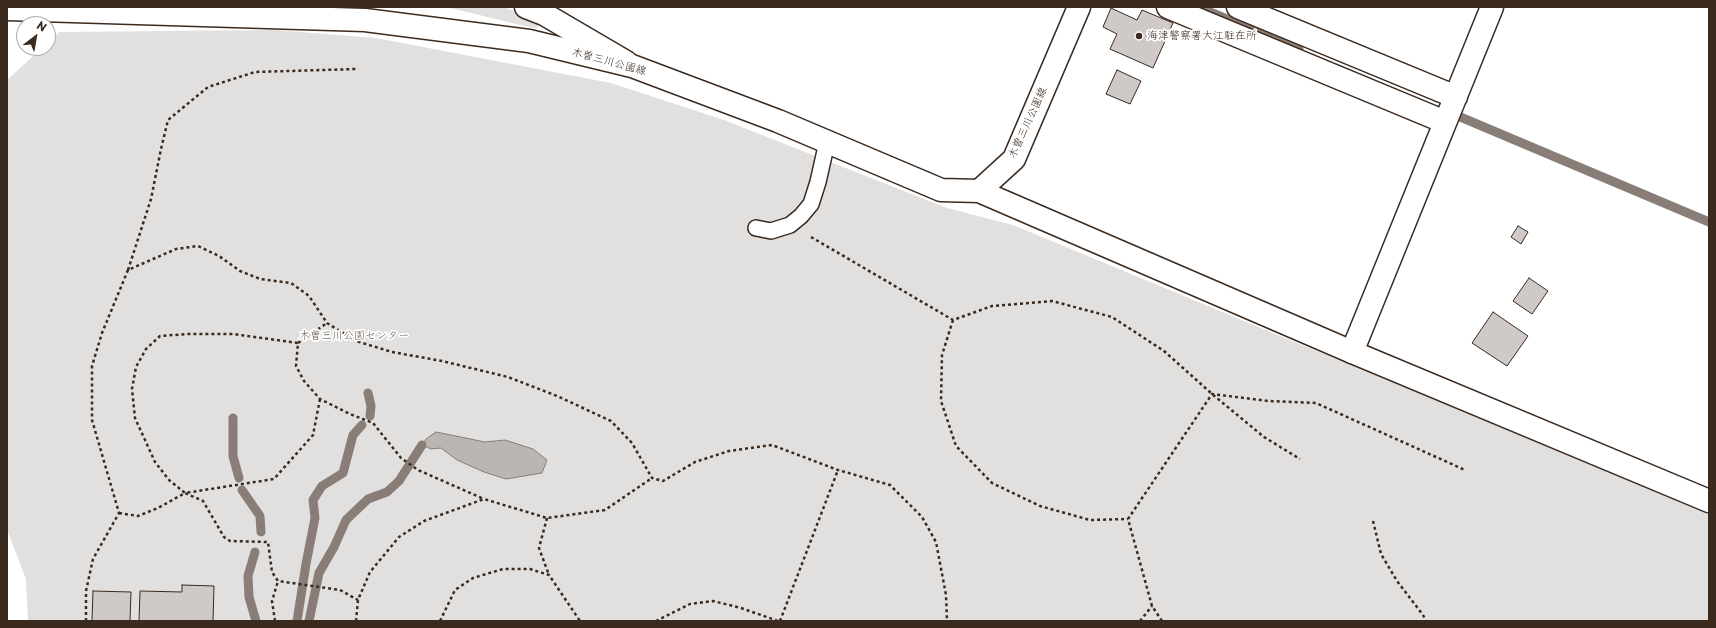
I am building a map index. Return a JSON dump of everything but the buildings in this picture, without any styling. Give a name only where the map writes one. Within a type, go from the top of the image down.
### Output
[{"type":"street","points":[[526,7],[544,14],[632,66]]},
{"type":"street","name":"木曽三川公園線","points":[[7,9],[365,20],[529,41],[632,66],[778,121],[941,190],[979,191],[1014,159],[1079,7]]},
{"type":"street","points":[[1168,7],[1445,122]]},
{"type":"street","points":[[1238,7],[1456,97]]},
{"type":"street","points":[[1352,352],[1492,7]]},
{"type":"street","points":[[979,191],[1352,352],[1709,501]]},
{"type":"lane","points":[[756,228],[771,231],[790,225],[801,216],[811,204],[818,182],[827,142]]},
{"type":"path","points":[[86,621],[86,591],[93,559],[119,513],[92,420],[92,366],[102,333],[128,270],[151,199],[168,120],[208,87],[255,72],[356,69]]},
{"type":"path","points":[[790,225],[953,320],[992,306],[1052,302],[1112,317],[1164,351],[1212,394],[1264,437],[1300,459]]},
{"type":"path","points":[[128,270],[176,249],[198,246],[219,256],[240,271],[260,279],[291,283],[308,296],[327,323],[356,341],[392,352],[442,361],[508,377],[557,396],[611,421],[632,443],[652,478],[663,481],[695,462],[729,451],[772,445],[838,470],[890,485],[922,517],[936,542],[946,595],[947,621]]},
{"type":"path","points":[[953,320],[942,355],[941,400],[956,446],[992,483],[1040,506],[1090,520],[1128,519]]},
{"type":"path","points":[[278,581],[272,572],[268,542],[230,541],[224,536],[203,501],[185,493],[169,480],[155,462],[135,418],[132,389],[136,367],[146,349],[160,336],[188,334],[233,334],[298,343],[327,323]]},
{"type":"path","points":[[298,343],[296,366],[304,381],[320,399],[350,414],[374,423],[401,458],[418,470],[484,499],[548,518],[605,510],[652,478]]},
{"type":"path","points":[[1212,394],[1268,401],[1316,403],[1465,470]]},
{"type":"path","points":[[1162,621],[1152,606],[1128,519],[1212,394]]},
{"type":"path","points":[[119,513],[138,516],[158,508],[185,493],[274,479],[313,434],[320,399]]},
{"type":"path","points":[[656,621],[690,604],[713,602],[741,608],[779,621],[838,470]]},
{"type":"path","points":[[356,621],[358,600],[370,572],[399,537],[424,521],[484,499]]},
{"type":"path","points":[[548,518],[539,548],[549,575],[580,621]]},
{"type":"path","points":[[1373,521],[1381,554],[1397,581],[1423,614],[1426,621]]},
{"type":"path","points":[[440,621],[455,590],[473,578],[503,569],[530,569],[549,575]]},
{"type":"path","points":[[278,581],[340,590],[358,600]]},
{"type":"path","points":[[276,621],[272,601],[278,581]]},
{"type":"path","points":[[1140,621],[1152,606]]},
{"type":"green space","points":[[446,7],[504,7],[539,22],[537,29]]},
{"type":"green space","name":"木曽三川公園センター","points":[[275,30],[376,38],[611,83],[724,120],[947,208],[1013,225],[1709,514],[1709,621],[28,621],[26,579],[7,530],[7,80],[33,56],[56,56],[56,35],[59,32]]},
{"type":"shaded area","points":[[436,432],[485,442],[505,440],[533,449],[547,460],[542,473],[506,479],[484,472],[457,460],[441,448],[431,449],[422,445],[426,439]]},
{"type":"waterway","points":[[1198,7],[1299,49]]},
{"type":"waterway","points":[[1458,116],[1709,222]]},
{"type":"waterway","points":[[368,393],[371,406],[370,416]]},
{"type":"waterway","points":[[233,418],[233,456],[239,478]]},
{"type":"waterway","points":[[297,621],[315,518],[313,500],[322,486],[343,473],[353,435],[362,425]]},
{"type":"waterway","points":[[309,621],[319,573],[334,547],[346,520],[368,499],[387,492],[399,481],[422,445]]},
{"type":"waterway","points":[[242,490],[260,516],[261,532]]},
{"type":"waterway","points":[[255,552],[248,576],[249,597],[256,621]]},
{"type":"place","name":"海津警察署大江駐在所","points":[[1139,36]]}]
